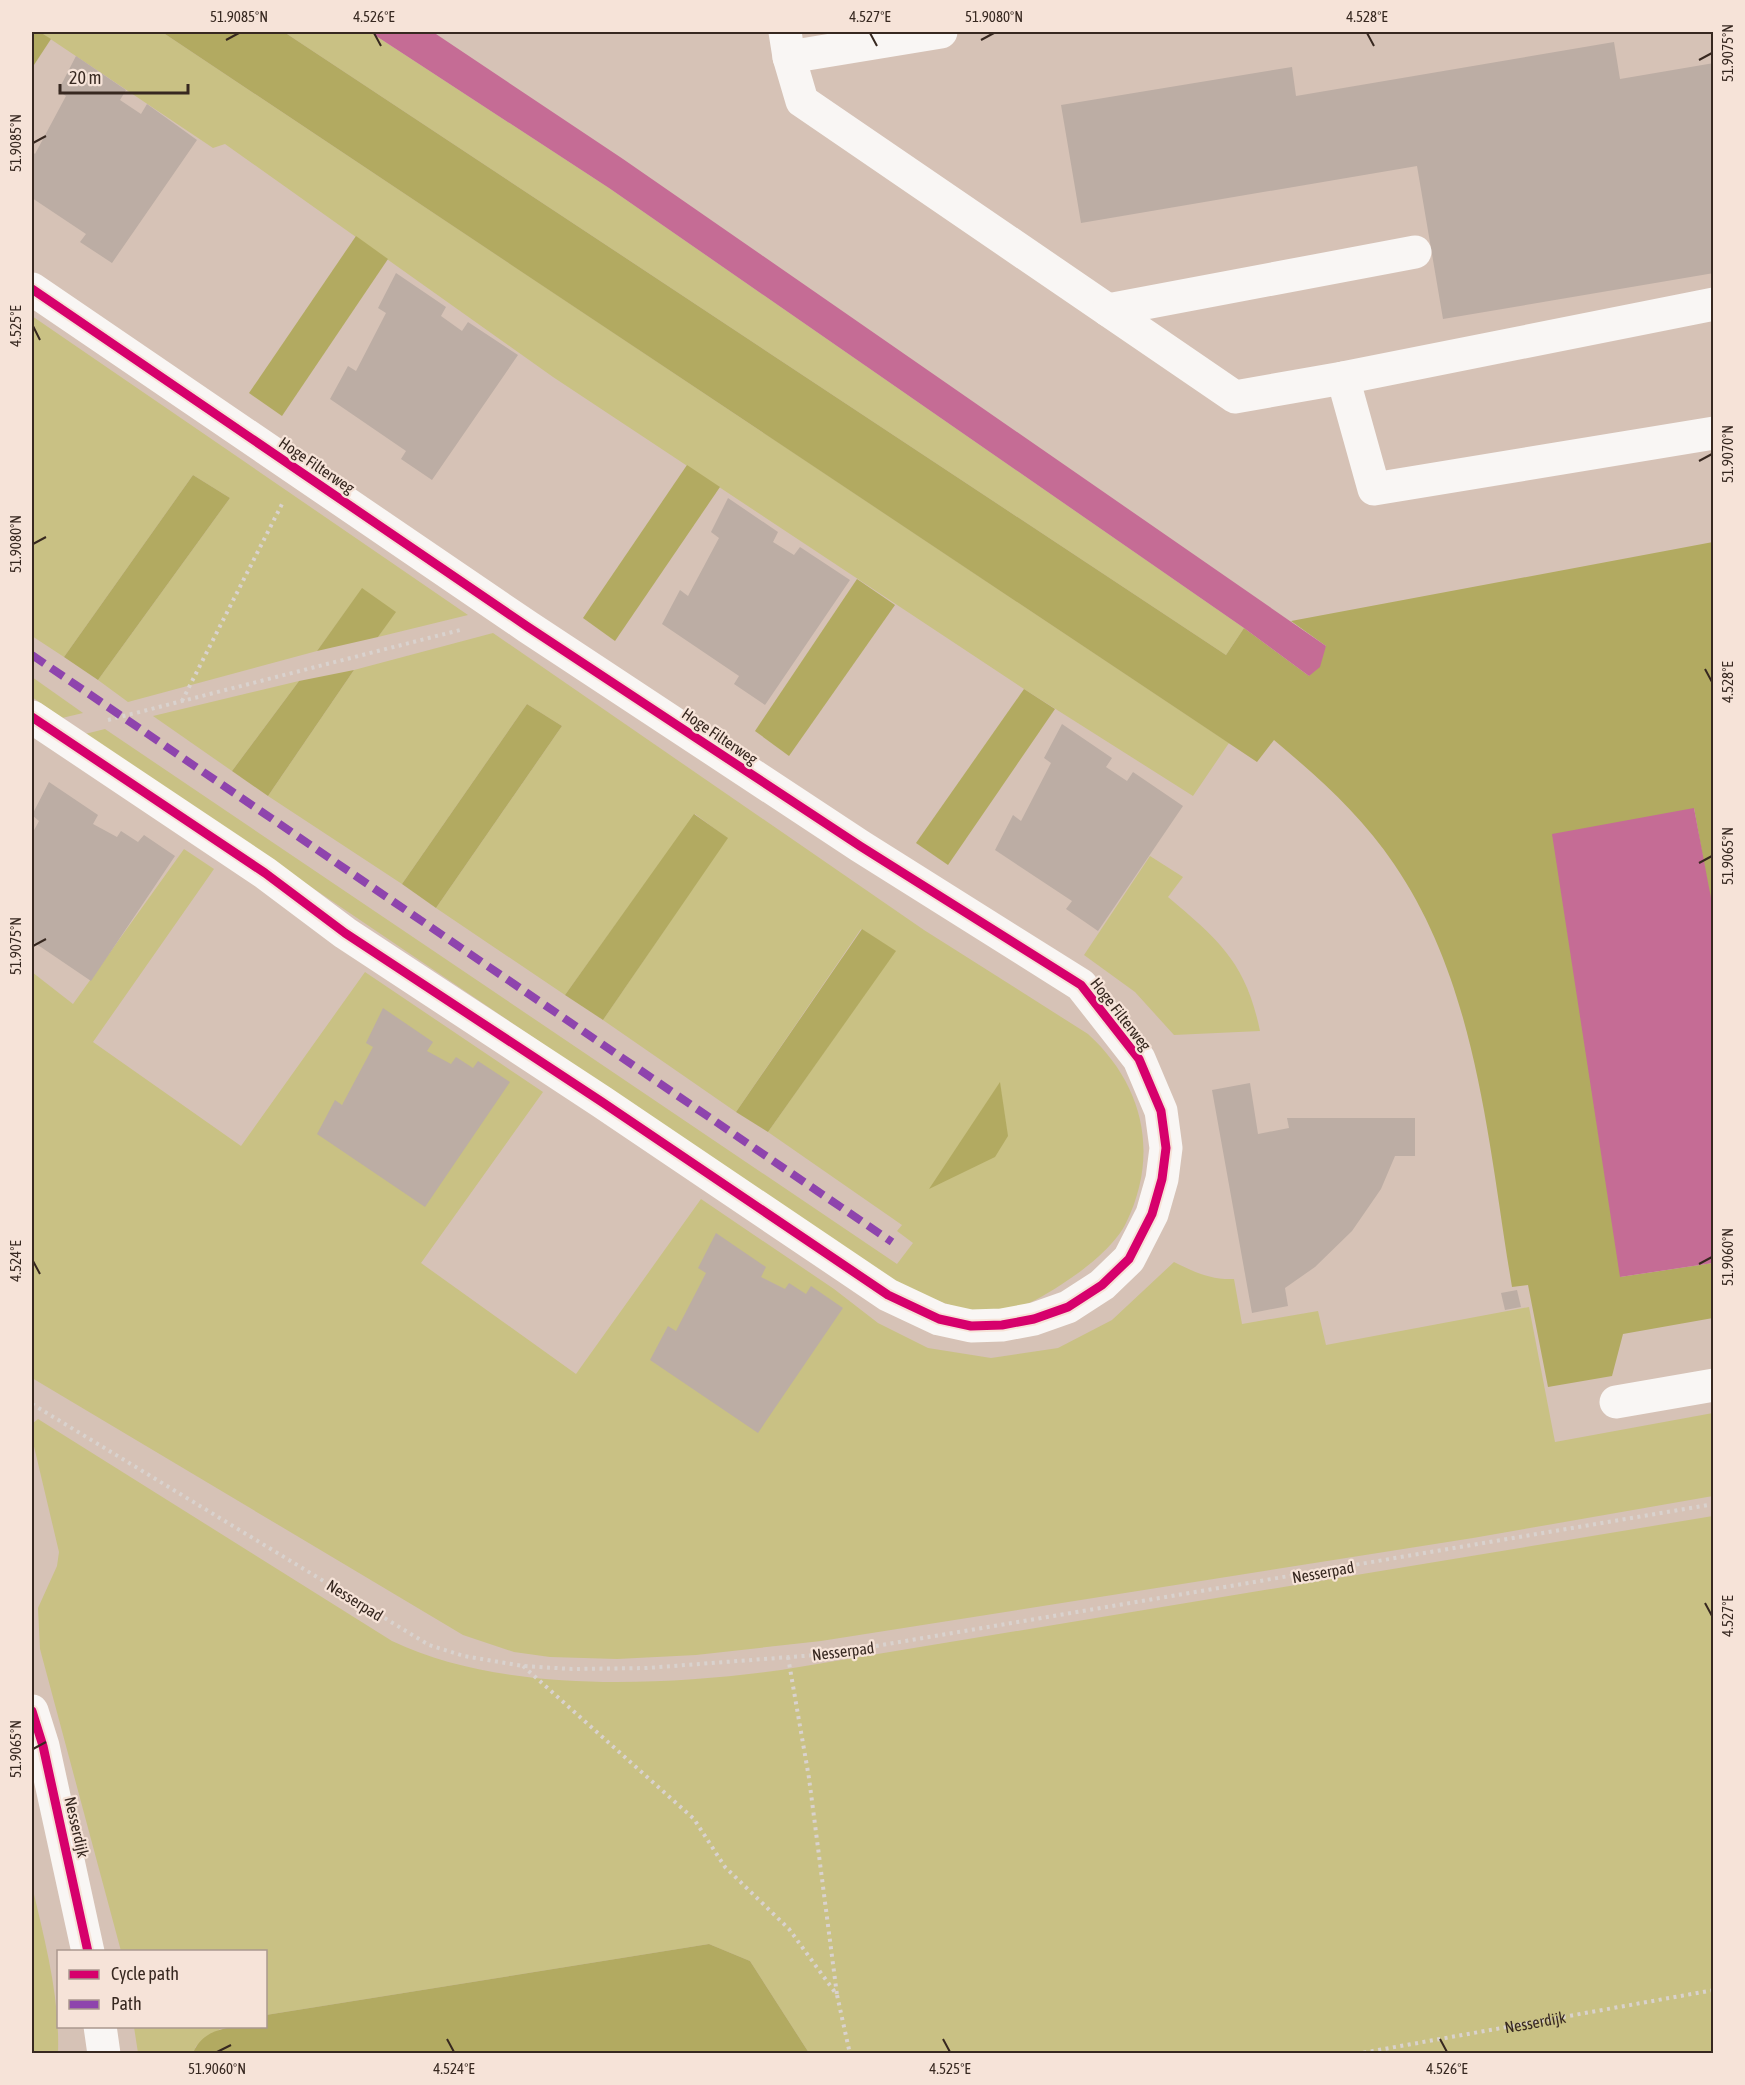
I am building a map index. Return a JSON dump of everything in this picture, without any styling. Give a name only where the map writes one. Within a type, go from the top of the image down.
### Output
[{"type":"street","points":[[941,32],[787,44],[802,101],[1235,397],[1343,378],[1713,304]]},
{"type":"street","points":[[1107,310],[1415,252]]},
{"type":"street","name":"Hoge Filterweg","points":[[32,289],[514,617],[860,846],[1081,985],[1139,1059],[1161,1111],[1166,1148],[1162,1179],[1152,1214],[1129,1259],[1102,1285],[1068,1307],[1034,1319],[1002,1325],[970,1326],[939,1319],[888,1295],[602,1102],[345,933],[265,873],[44,725]]},
{"type":"street","points":[[1343,378],[1374,489],[1713,433]]},
{"type":"street","points":[[1616,1402],[1713,1385]]},
{"type":"street","name":"Nesserdijk","points":[[32,1711],[44,1746],[88,1950]]},
{"type":"street","points":[[100,2028],[104,2054]]},
{"type":"path","points":[[182,701],[299,472]]},
{"type":"path","points":[[44,725],[182,701],[514,617]]},
{"type":"path","points":[[788,1657],[809,1778],[837,1995],[850,2054]]},
{"type":"path","points":[[523,1666],[694,1819],[725,1867],[789,1929],[837,1995]]},
{"type":"shaded area","points":[[32,32],[40,32],[51,39],[32,68]]},
{"type":"shaded area","points":[[40,32],[162,32],[1229,743],[1193,796],[1024,689],[553,377],[225,144],[213,148]]},
{"type":"shaded area","points":[[162,32],[284,32],[1226,655],[1244,628],[1309,676],[1326,646],[1291,621],[1713,542],[1713,914],[1694,808],[1620,1277],[1713,1263],[1713,1318],[1623,1334],[1612,1376],[1548,1387],[1528,1285],[1512,1287],[1476,1068],[1462,1014],[1444,962],[1422,912],[1394,864],[1368,829],[1338,798],[1274,740],[1257,762]]},
{"type":"shaded area","points":[[284,32],[370,32],[609,188],[1244,628],[1226,655]]},
{"type":"shaded area","points":[[370,32],[433,32],[623,159],[1326,646],[1320,667],[1309,676],[1244,628],[609,188]]},
{"type":"shaded area","points":[[356,236],[388,259],[282,416],[249,393]]},
{"type":"shaded area","points":[[32,316],[468,615],[378,637],[395,612],[362,589],[317,651],[128,702],[98,680],[230,498],[193,475],[64,657],[32,636]]},
{"type":"shaded area","points":[[687,465],[720,487],[615,641],[583,618]]},
{"type":"shaded area","points":[[193,475],[230,498],[98,680],[64,657]]},
{"type":"shaded area","points":[[857,579],[895,605],[789,756],[755,731]]},
{"type":"shaded area","points":[[362,588],[396,612],[378,637],[317,651]]},
{"type":"shaded area","points":[[493,633],[924,930],[1088,1034],[1107,1054],[1122,1075],[1133,1098],[1140,1121],[1143,1146],[1142,1171],[1136,1197],[1126,1223],[1109,1247],[1084,1269],[1049,1293],[1030,1303],[998,1311],[961,1308],[938,1301],[895,1282],[85,734],[105,729],[897,1264],[913,1243],[897,1231],[902,1225],[768,1132],[895,951],[861,929],[736,1112],[603,1020],[727,838],[695,814],[565,995],[436,908],[562,726],[527,704],[402,884],[268,796],[354,670]]},
{"type":"shaded area","points":[[354,670],[268,796],[232,771],[299,681]]},
{"type":"shaded area","points":[[32,677],[83,713],[62,718],[32,697]]},
{"type":"shaded area","points":[[299,681],[232,771],[153,716]]},
{"type":"shaded area","points":[[1024,689],[1055,709],[948,865],[916,843]]},
{"type":"shaded area","points":[[527,704],[562,726],[436,908],[402,884]]},
{"type":"shaded area","points":[[1694,808],[1714,914],[1713,1263],[1620,1277],[1552,834]]},
{"type":"shaded area","points":[[694,814],[728,838],[603,1020],[565,995]]},
{"type":"shaded area","points":[[184,849],[214,869],[93,1042],[241,1146],[365,972],[543,1092],[421,1263],[576,1374],[701,1199],[834,1289],[878,1323],[928,1348],[991,1358],[1058,1348],[1112,1320],[1174,1262],[1210,1277],[1234,1279],[1242,1324],[1318,1311],[1326,1345],[1529,1307],[1555,1442],[1713,1413],[1713,1496],[1473,1538],[821,1641],[696,1655],[617,1659],[550,1657],[514,1652],[463,1635],[32,1378],[32,972],[73,1004]]},
{"type":"shaded area","points":[[1150,856],[1183,877],[1168,897],[1202,927],[1228,955],[1247,988],[1260,1031],[1174,1035],[1135,992],[1084,955]]},
{"type":"shaded area","points":[[862,929],[896,951],[768,1132],[736,1112]]},
{"type":"shaded area","points":[[1000,1082],[1008,1136],[995,1157],[929,1189]]},
{"type":"shaded area","points":[[38,1419],[392,1641],[436,1658],[483,1670],[532,1678],[583,1681],[686,1680],[781,1670],[1713,1516],[1713,2053],[809,2053],[750,1961],[709,1944],[267,2015],[267,1950],[121,1950],[40,1649],[38,1608],[57,1566],[59,1552],[32,1438],[32,1424]]},
{"type":"shaded area","points":[[32,1886],[54,1990],[58,2053],[32,2053]]},
{"type":"shaded area","points":[[709,1944],[750,1961],[809,2053],[193,2053],[198,2044],[214,2032],[229,2028],[267,2028],[267,2015]]},
{"type":"shaded area","points":[[134,2028],[222,2028],[196,2046],[193,2054],[138,2053]]},
{"type":"building","points":[[1614,42],[1620,79],[1714,63],[1714,273],[1443,319],[1417,166],[1081,223],[1061,105],[1292,67],[1296,96]]},
{"type":"building","points":[[76,56],[126,90],[120,100],[141,114],[147,104],[197,140],[112,263],[80,242],[86,234],[32,198],[32,151],[35,154],[66,96],[58,91]]},
{"type":"building","points":[[396,273],[446,307],[441,316],[462,331],[468,322],[518,355],[432,480],[401,459],[406,451],[330,399],[348,366],[356,371],[386,313],[378,308]]},
{"type":"building","points":[[728,498],[778,532],[773,542],[794,555],[800,547],[850,580],[765,705],[734,684],[739,676],[662,624],[680,590],[688,596],[719,538],[711,532]]},
{"type":"building","points":[[1062,724],[1112,758],[1106,767],[1127,781],[1133,772],[1183,806],[1098,931],[1066,909],[1072,901],[995,850],[1013,815],[1021,821],[1051,763],[1044,758]]},
{"type":"building","points":[[49,782],[98,815],[93,824],[117,837],[121,831],[138,842],[144,835],[175,856],[91,981],[32,941],[32,834],[39,821],[32,815]]},
{"type":"building","points":[[383,1008],[433,1042],[427,1051],[451,1064],[456,1057],[473,1068],[478,1061],[510,1082],[425,1207],[317,1134],[335,1100],[342,1105],[373,1047],[366,1043]]},
{"type":"building","points":[[1250,1083],[1258,1134],[1289,1128],[1287,1118],[1415,1118],[1415,1156],[1395,1156],[1381,1189],[1352,1231],[1315,1267],[1285,1288],[1288,1306],[1252,1313],[1212,1090]]},
{"type":"building","points":[[716,1233],[766,1267],[761,1277],[785,1289],[789,1283],[806,1294],[811,1286],[843,1308],[758,1433],[650,1360],[668,1326],[676,1331],[706,1273],[698,1268]]},
{"type":"building","points":[[1517,1290],[1521,1307],[1505,1310],[1501,1293]]},
{"type":"marked path","points":[[32,655],[892,1242]]},
{"type":"cycle path","points":[[32,289],[528,627],[860,846],[1081,985],[1139,1059],[1161,1111],[1166,1148],[1162,1179],[1152,1214],[1129,1259],[1102,1285],[1068,1307],[1034,1319],[1002,1325],[971,1326],[939,1319],[888,1295],[602,1102],[345,933],[265,873],[32,717]]},
{"type":"cycle path","points":[[32,1711],[43,1746],[88,1950]]}]
